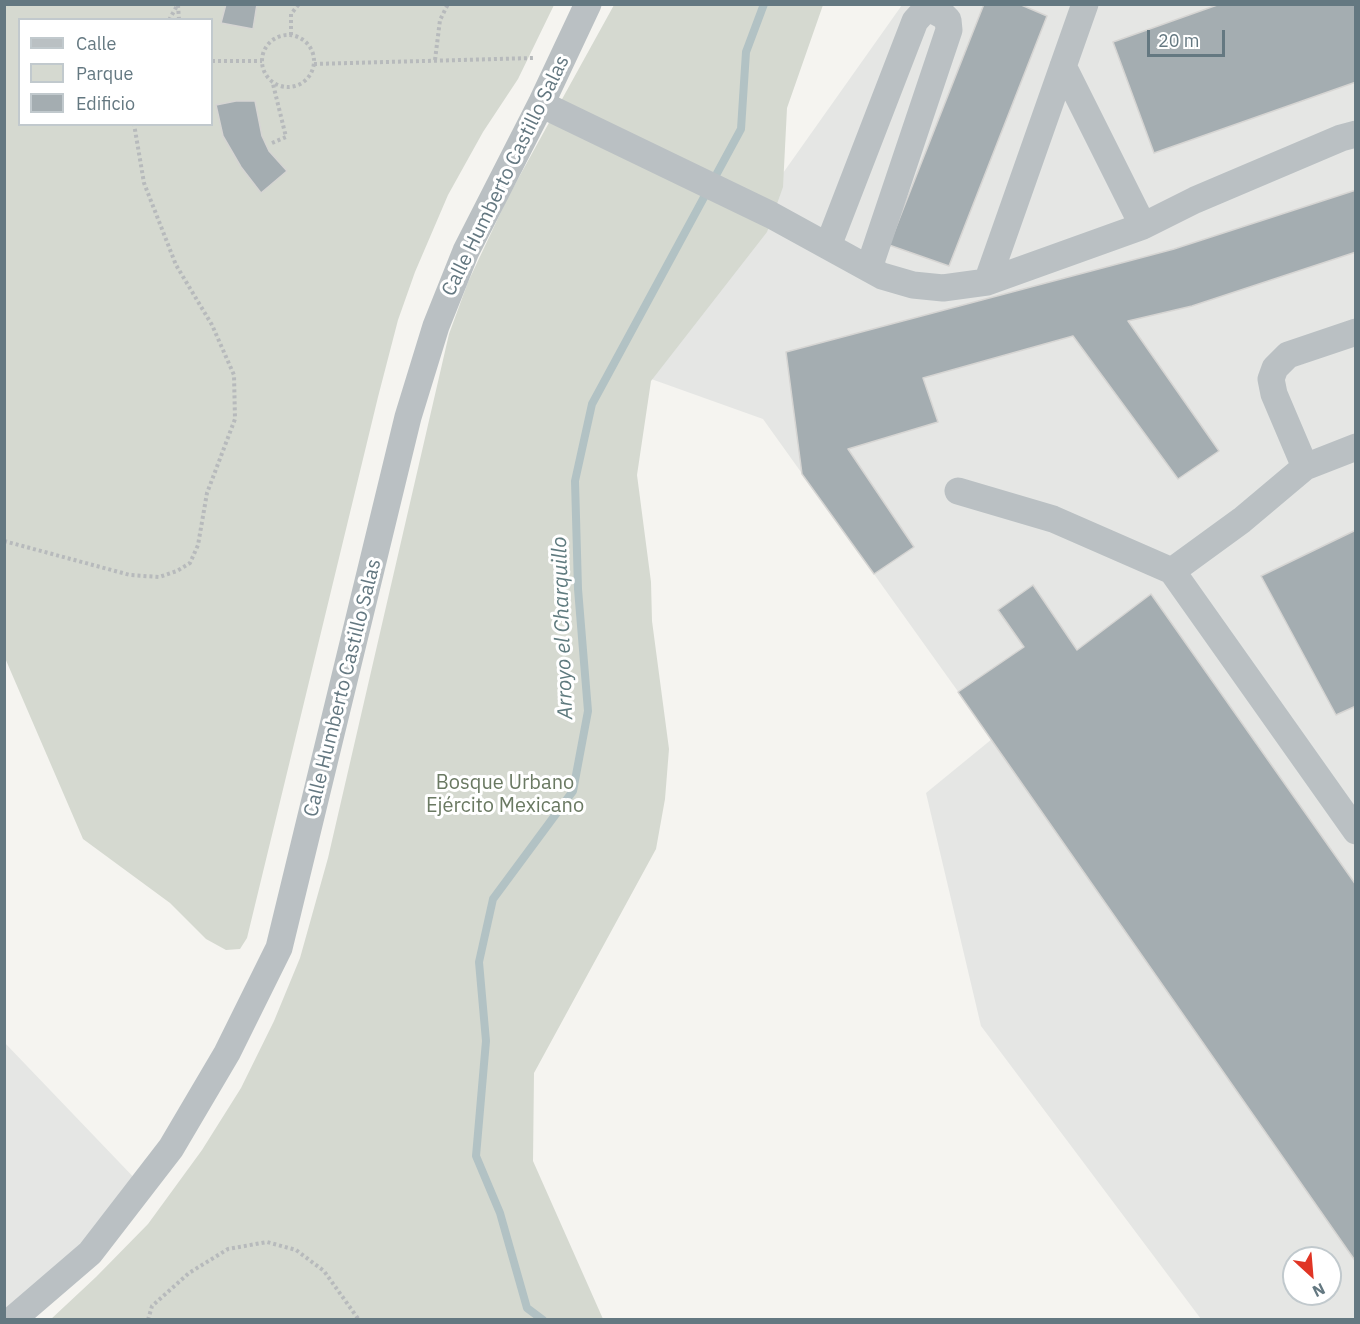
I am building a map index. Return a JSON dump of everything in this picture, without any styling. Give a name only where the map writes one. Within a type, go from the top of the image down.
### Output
[{"type":"street","name":"Calle Humberto Castillo Salas","points":[[12,1320],[90,1253],[171,1148],[227,1053],[279,948],[411,405],[436,326],[466,251],[541,104],[588,4]]},
{"type":"street","points":[[987,282],[1085,4]]},
{"type":"street","points":[[828,246],[915,21],[925,10],[931,9],[948,20],[949,30],[869,268]]},
{"type":"street","points":[[1063,66],[1143,226]]},
{"type":"street","points":[[541,104],[771,215],[882,276],[913,285],[943,288],[987,282],[1143,226],[1195,200],[1341,138],[1356,134]]},
{"type":"street","points":[[1305,467],[1274,394],[1271,379],[1275,368],[1288,355],[1356,332]]},
{"type":"street","points":[[1172,571],[1242,520],[1305,467],[1356,447]]},
{"type":"street","points":[[958,491],[1053,519],[1172,571],[1356,831]]},
{"type":"path","points":[[291,35],[291,14],[299,4]]},
{"type":"path","points":[[435,60],[440,20],[448,4]]},
{"type":"path","points":[[170,18],[178,5]]},
{"type":"path","points":[[291,35],[306,42],[314,57],[314,64],[306,81],[298,85],[281,87],[267,77],[262,60],[268,45],[282,36],[291,35]]},
{"type":"path","points":[[314,64],[564,57]]},
{"type":"path","points":[[213,60],[262,60]]},
{"type":"path","points":[[272,143],[286,137],[273,83]]},
{"type":"path","points":[[4,541],[130,575],[159,577],[177,572],[190,563],[198,545],[207,494],[235,419],[234,375],[212,325],[176,265],[144,183],[134,126]]},
{"type":"path","points":[[148,1320],[152,1306],[189,1273],[228,1249],[267,1242],[296,1250],[324,1271],[359,1320]]},
{"type":"shaded area","points":[[902,5],[1355,5],[1355,1319],[1201,1319],[981,1026],[926,793],[992,739],[763,419],[640,375]]},
{"type":"shaded area","points":[[4,1042],[142,1186],[4,1319]]},
{"type":"green space","points":[[4,5],[554,5],[518,79],[483,132],[448,195],[415,272],[398,320],[247,938],[240,949],[226,950],[206,939],[170,903],[83,839],[5,658]]},
{"type":"green space","name":"Bosque Urbano Ejército Mexicano","points":[[614,5],[823,5],[787,108],[783,187],[767,232],[651,381],[637,475],[651,582],[652,621],[669,749],[665,799],[656,849],[534,1073],[533,1161],[603,1319],[50,1320],[148,1224],[202,1150],[241,1088],[274,1021],[300,958],[328,858],[449,334],[468,282],[508,197]]},
{"type":"building","points":[[226,4],[257,4],[253,29],[221,23]]},
{"type":"building","points":[[984,4],[1019,4],[1047,16],[949,266],[889,245]]},
{"type":"building","points":[[1220,4],[1356,4],[1356,82],[1154,153],[1113,42]]},
{"type":"building","points":[[236,101],[255,101],[262,136],[269,151],[287,171],[261,193],[241,167],[223,136],[216,105]]},
{"type":"building","points":[[1356,190],[1356,252],[1192,306],[1128,321],[1219,451],[1178,479],[1073,336],[923,378],[938,422],[848,449],[914,547],[874,574],[802,474],[786,352],[1174,249]]},
{"type":"building","points":[[1356,530],[1356,706],[1336,715],[1261,576]]},
{"type":"building","points":[[1033,585],[1077,650],[1151,594],[1356,885],[1356,1262],[958,692],[1024,647],[998,610]]},
{"type":"waterway","name":"Arroyo el Charquillo","points":[[543,1320],[527,1308],[500,1213],[476,1156],[486,1041],[479,962],[493,899],[573,791],[588,711],[578,589],[575,481],[592,404],[741,129],[746,52],[764,4]]}]
